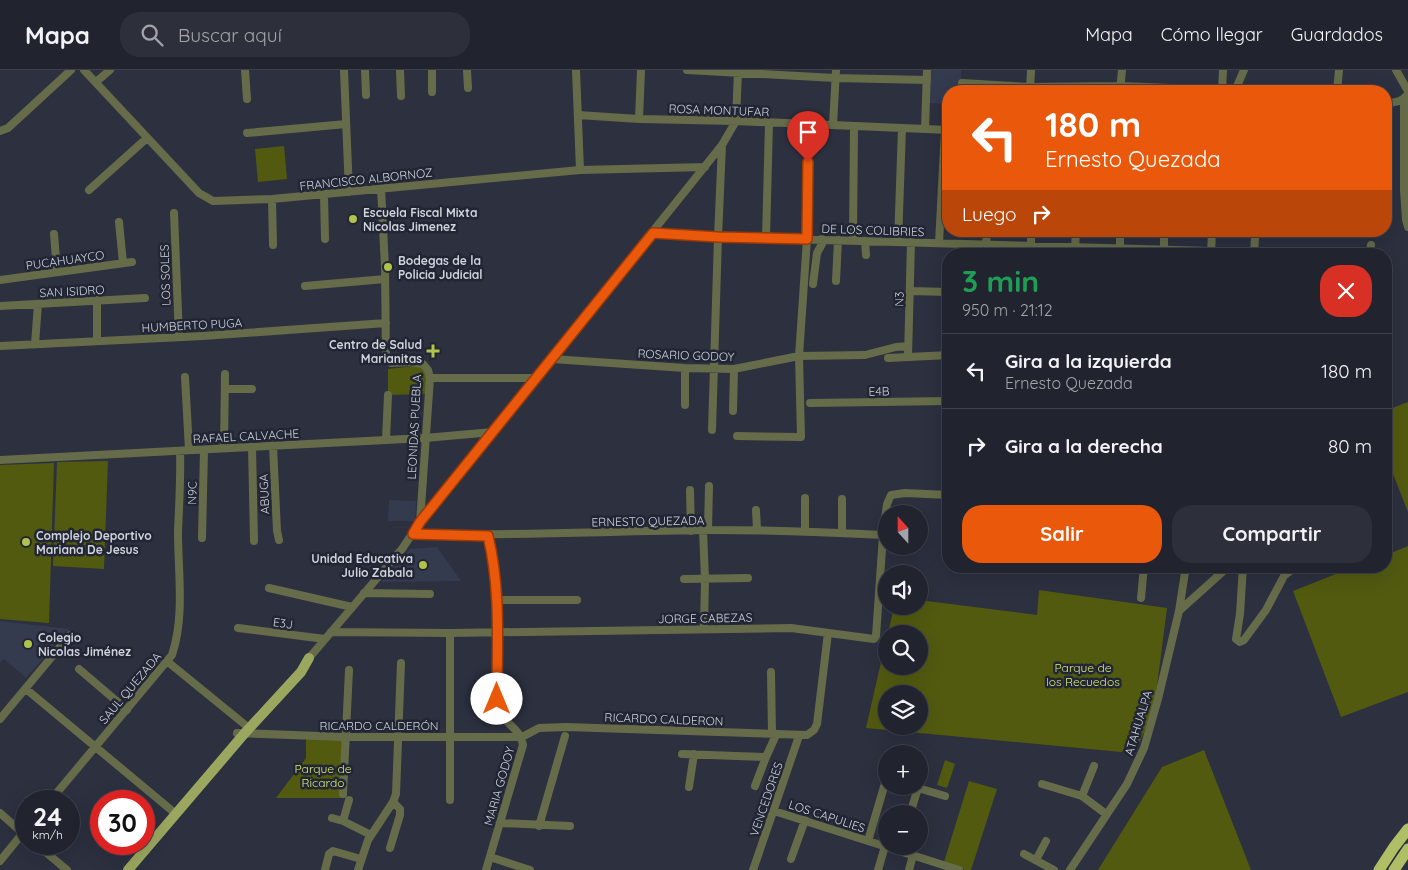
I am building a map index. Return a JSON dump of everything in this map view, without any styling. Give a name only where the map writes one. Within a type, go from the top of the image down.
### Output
[{"type":"highway","points":[[1379,870],[1408,829]]},
{"type":"highway","points":[[1394,870],[1408,849]]},
{"type":"main road","points":[[128,870],[173,812],[244,730],[300,672],[309,658]]},
{"type":"main road","points":[[155,831],[173,812]]},
{"type":"main road","points":[[120,870],[133,855]]},
{"type":"street","points":[[0,131],[8,128],[71,70]]},
{"type":"street","points":[[96,82],[110,70]]},
{"type":"street","points":[[246,70],[247,99]]},
{"type":"street","points":[[344,70],[349,192]]},
{"type":"street","points":[[365,70],[366,95]]},
{"type":"street","points":[[400,70],[401,96]]},
{"type":"street","points":[[432,70],[432,92]]},
{"type":"street","points":[[467,70],[468,88]]},
{"type":"street","points":[[576,70],[580,170]]},
{"type":"street","points":[[639,119],[641,70]]},
{"type":"street","points":[[687,70],[836,74],[927,80]]},
{"type":"street","points":[[924,129],[927,70]]},
{"type":"street","points":[[1030,85],[1031,70]]},
{"type":"street","points":[[1120,85],[1122,70]]},
{"type":"street","points":[[1222,85],[1223,70]]},
{"type":"street","points":[[1238,85],[1244,70]]},
{"type":"street","points":[[1338,85],[1339,70]]},
{"type":"street","points":[[1396,70],[1407,95],[1406,220],[1408,227]]},
{"type":"street","name":"FRANCISCO ALBORNOZ","points":[[86,71],[199,193],[213,201],[272,199],[580,170],[705,167]]},
{"type":"street","points":[[309,658],[413,534],[420,522],[722,145],[736,121],[738,71]]},
{"type":"street","points":[[833,125],[836,74]]},
{"type":"street","points":[[962,83],[985,85]]},
{"type":"street","points":[[1392,102],[1407,95]]},
{"type":"street","name":"ROSA MONTUFAR","points":[[578,115],[639,119],[942,130]]},
{"type":"street","points":[[766,238],[769,123]]},
{"type":"street","points":[[247,133],[346,124]]},
{"type":"street","points":[[737,436],[801,437],[799,356],[807,239],[808,124]]},
{"type":"street","points":[[854,126],[854,240]]},
{"type":"street","points":[[898,242],[902,128]]},
{"type":"street","points":[[89,190],[147,138]]},
{"type":"street","points":[[712,430],[722,145]]},
{"type":"street","name":"LEONIDAS PUEBLA","points":[[381,188],[387,360],[391,362],[423,364],[428,370],[430,378],[420,522]]},
{"type":"street","points":[[324,194],[326,238]]},
{"type":"street","points":[[272,199],[273,246]]},
{"type":"street","points":[[940,243],[942,211]]},
{"type":"street","name":"LOS SOLES","points":[[174,213],[179,337]]},
{"type":"street","points":[[119,222],[123,263]]},
{"type":"street","name":"DE LOS COLIBRIES","points":[[653,233],[718,237],[1120,248]]},
{"type":"street","points":[[54,234],[56,272]]},
{"type":"street","points":[[986,237],[986,244]]},
{"type":"street","points":[[1031,237],[1031,246]]},
{"type":"street","points":[[1075,247],[1076,237]]},
{"type":"street","points":[[1120,237],[1120,248]]},
{"type":"street","points":[[1255,248],[1256,238]]},
{"type":"street","points":[[813,284],[816,253],[822,244],[822,239]]},
{"type":"street","points":[[836,281],[838,240]]},
{"type":"street","points":[[865,240],[866,255]]},
{"type":"street","name":"N3","points":[[908,357],[911,242]]},
{"type":"street","name":"PUCAHUAYCO","points":[[0,280],[132,262]]},
{"type":"street","points":[[305,286],[385,279]]},
{"type":"street","points":[[910,292],[942,292]]},
{"type":"street","name":"SAN ISIDRO","points":[[0,306],[146,298]]},
{"type":"street","points":[[97,342],[98,300]]},
{"type":"street","points":[[35,344],[38,304]]},
{"type":"street","name":"HUMBERTO PUGA","points":[[0,346],[97,342],[386,323]]},
{"type":"street","name":"ROSARIO GODOY","points":[[552,359],[685,368],[734,369],[799,356],[865,355],[908,346]]},
{"type":"street","points":[[888,358],[942,355]]},
{"type":"street","points":[[684,405],[685,368]]},
{"type":"street","points":[[733,411],[734,369]]},
{"type":"street","points":[[224,448],[225,374]]},
{"type":"street","points":[[185,376],[189,450]]},
{"type":"street","points":[[430,378],[536,378]]},
{"type":"street","points":[[225,389],[252,389]]},
{"type":"street","points":[[386,440],[388,395]]},
{"type":"street","name":"E4B","points":[[810,403],[942,401]]},
{"type":"street","name":"RAFAEL CALVACHE","points":[[0,460],[425,438],[493,432]]},
{"type":"street","name":"ABUGA","points":[[273,446],[277,534],[279,540]]},
{"type":"street","points":[[252,447],[254,541]]},
{"type":"street","name":"N9C","points":[[202,538],[204,450]]},
{"type":"street","name":"SAUL QUEZADA","points":[[59,790],[168,662],[176,644],[180,601],[178,533],[181,489],[180,451]]},
{"type":"street","points":[[704,629],[709,486]]},
{"type":"street","points":[[690,490],[691,531]]},
{"type":"street","name":"JORGE CABEZAS","points":[[887,505],[891,494],[942,494]]},
{"type":"street","points":[[805,498],[805,531]]},
{"type":"street","points":[[842,499],[842,533]]},
{"type":"street","points":[[421,502],[427,507],[434,505]]},
{"type":"street","points":[[756,510],[756,530]]},
{"type":"street","name":"ERNESTO QUEZADA","points":[[413,534],[488,536],[756,530],[878,535]]},
{"type":"street","name":"MARIA GODOY","points":[[486,870],[523,745],[522,737],[499,712],[497,699],[494,562],[488,536]]},
{"type":"street","name":"JORGE CABEZAS","points":[[331,632],[497,633],[791,628],[871,640],[876,636],[882,555]]},
{"type":"street","points":[[1141,598],[1144,573]]},
{"type":"street","name":"ATAHUALPA","points":[[1070,870],[1127,784],[1144,748],[1158,699],[1185,573]]},
{"type":"street","points":[[1178,611],[1221,573]]},
{"type":"street","points":[[1242,573],[1240,614],[1236,639],[1238,642],[1244,640],[1266,610],[1284,576],[1288,573]]},
{"type":"street","points":[[684,579],[748,578]]},
{"type":"street","points":[[269,588],[352,607]]},
{"type":"street","points":[[364,593],[430,594]]},
{"type":"street","points":[[496,600],[577,600]]},
{"type":"street","name":"E3J","points":[[238,628],[325,639]]},
{"type":"street","points":[[450,633],[450,800]]},
{"type":"street","name":"VENCEDORES","points":[[753,870],[803,735],[814,730],[817,724],[828,634]]},
{"type":"street","points":[[0,720],[70,636]]},
{"type":"street","points":[[168,662],[244,730]]},
{"type":"street","points":[[358,870],[371,835],[393,802],[396,794],[401,663]]},
{"type":"street","points":[[79,670],[127,710]]},
{"type":"street","points":[[344,822],[349,670]]},
{"type":"street","points":[[756,786],[774,734],[771,672]]},
{"type":"street","points":[[26,689],[173,812]]},
{"type":"street","name":"RICARDO CALDERON","points":[[522,737],[539,728],[566,727],[803,735]]},
{"type":"street","name":"RICARDO CALDERÓN","points":[[244,730],[346,737],[522,737]]},
{"type":"street","points":[[539,826],[565,736]]},
{"type":"street","points":[[682,754],[766,757]]},
{"type":"street","points":[[689,787],[694,754]]},
{"type":"street","points":[[1082,796],[1094,766]]},
{"type":"street","points":[[1042,784],[1082,796],[1106,814]]},
{"type":"street","points":[[913,805],[918,788],[944,796]]},
{"type":"street","points":[[868,841],[882,795]]},
{"type":"street","points":[[390,848],[400,815],[400,810],[393,802]]},
{"type":"street","name":"LOS CAPULIES","points":[[774,811],[878,844]]},
{"type":"street","points":[[0,813],[15,825]]},
{"type":"street","points":[[332,818],[371,835]]},
{"type":"street","points":[[790,859],[805,820]]},
{"type":"street","points":[[500,824],[570,826]]},
{"type":"street","points":[[1036,860],[1046,841]]},
{"type":"street","points":[[0,861],[15,844]]},
{"type":"street","points":[[325,870],[329,854],[335,851],[361,859]]},
{"type":"street","points":[[1024,854],[1054,870]]},
{"type":"street","points":[[49,855],[67,870]]},
{"type":"street","points":[[878,870],[882,855]]},
{"type":"street","points":[[909,870],[913,855]]},
{"type":"street","name":"LOS CAPULIES","points":[[913,855],[959,870]]},
{"type":"street","points":[[490,857],[513,867],[530,870]]},
{"type":"shaded area","points":[[930,70],[961,70],[961,85],[942,85],[942,104],[929,103]]},
{"type":"shaded area","points":[[389,500],[416,501],[415,521],[388,521]]},
{"type":"shaded area","name":"Unidad Educativa Julio Zabala","points":[[437,547],[461,581],[381,582],[410,549]]},
{"type":"shaded area","name":"Colegio Nicolas Jiménez","points":[[0,621],[69,629],[26,678],[4,659],[0,663]]},
{"type":"green space","points":[[284,146],[287,179],[258,182],[255,149]]},
{"type":"green space","points":[[421,367],[426,371],[427,394],[388,395],[388,369]]},
{"type":"green space","points":[[1408,402],[1408,512],[1392,471],[1392,408]]},
{"type":"green space","points":[[108,461],[104,569],[53,566],[57,462]]},
{"type":"green space","name":"Complejo Deportivo Mariana De Jesus","points":[[54,463],[49,623],[0,619],[0,465]]},
{"type":"green space","points":[[1408,546],[1408,692],[1341,717],[1293,591],[1338,573],[1392,573],[1392,553]]},
{"type":"green space","name":"Parque de los Recuedos","points":[[1039,590],[1167,608],[1154,710],[1139,743],[1121,752],[928,734],[928,685],[878,685],[878,729],[866,728],[878,675],[928,675],[928,625],[890,625],[892,615],[928,615],[928,601],[1037,615]]},
{"type":"green space","name":"Parque de Ricardo","points":[[306,736],[346,737],[346,798],[276,798],[306,758]]},
{"type":"green space","points":[[1204,750],[1251,870],[1098,870],[1162,767]]},
{"type":"green space","points":[[945,760],[955,764],[947,788],[937,785]]},
{"type":"green space","points":[[969,781],[997,789],[971,870],[966,870],[944,862]]},
{"type":"place","name":"Escuela Fiscal Mixta Nicolas Jimenez","points":[[353,219]]},
{"type":"place","name":"Bodegas de la Policia Judicial","points":[[388,267]]},
{"type":"place","name":"Centro de Salud Marianitas","points":[[433,351]]},
{"type":"place","name":"Complejo Deportivo Mariana De Jesus","points":[[26,542]]},
{"type":"place","name":"Unidad Educativa Julio Zabala","points":[[423,565]]},
{"type":"place","name":"Colegio Nicolas Jiménez","points":[[28,644]]},
{"type":"route","points":[[497,699],[494,562],[488,536],[413,534],[420,522],[653,233],[807,239],[808,162]]}]
